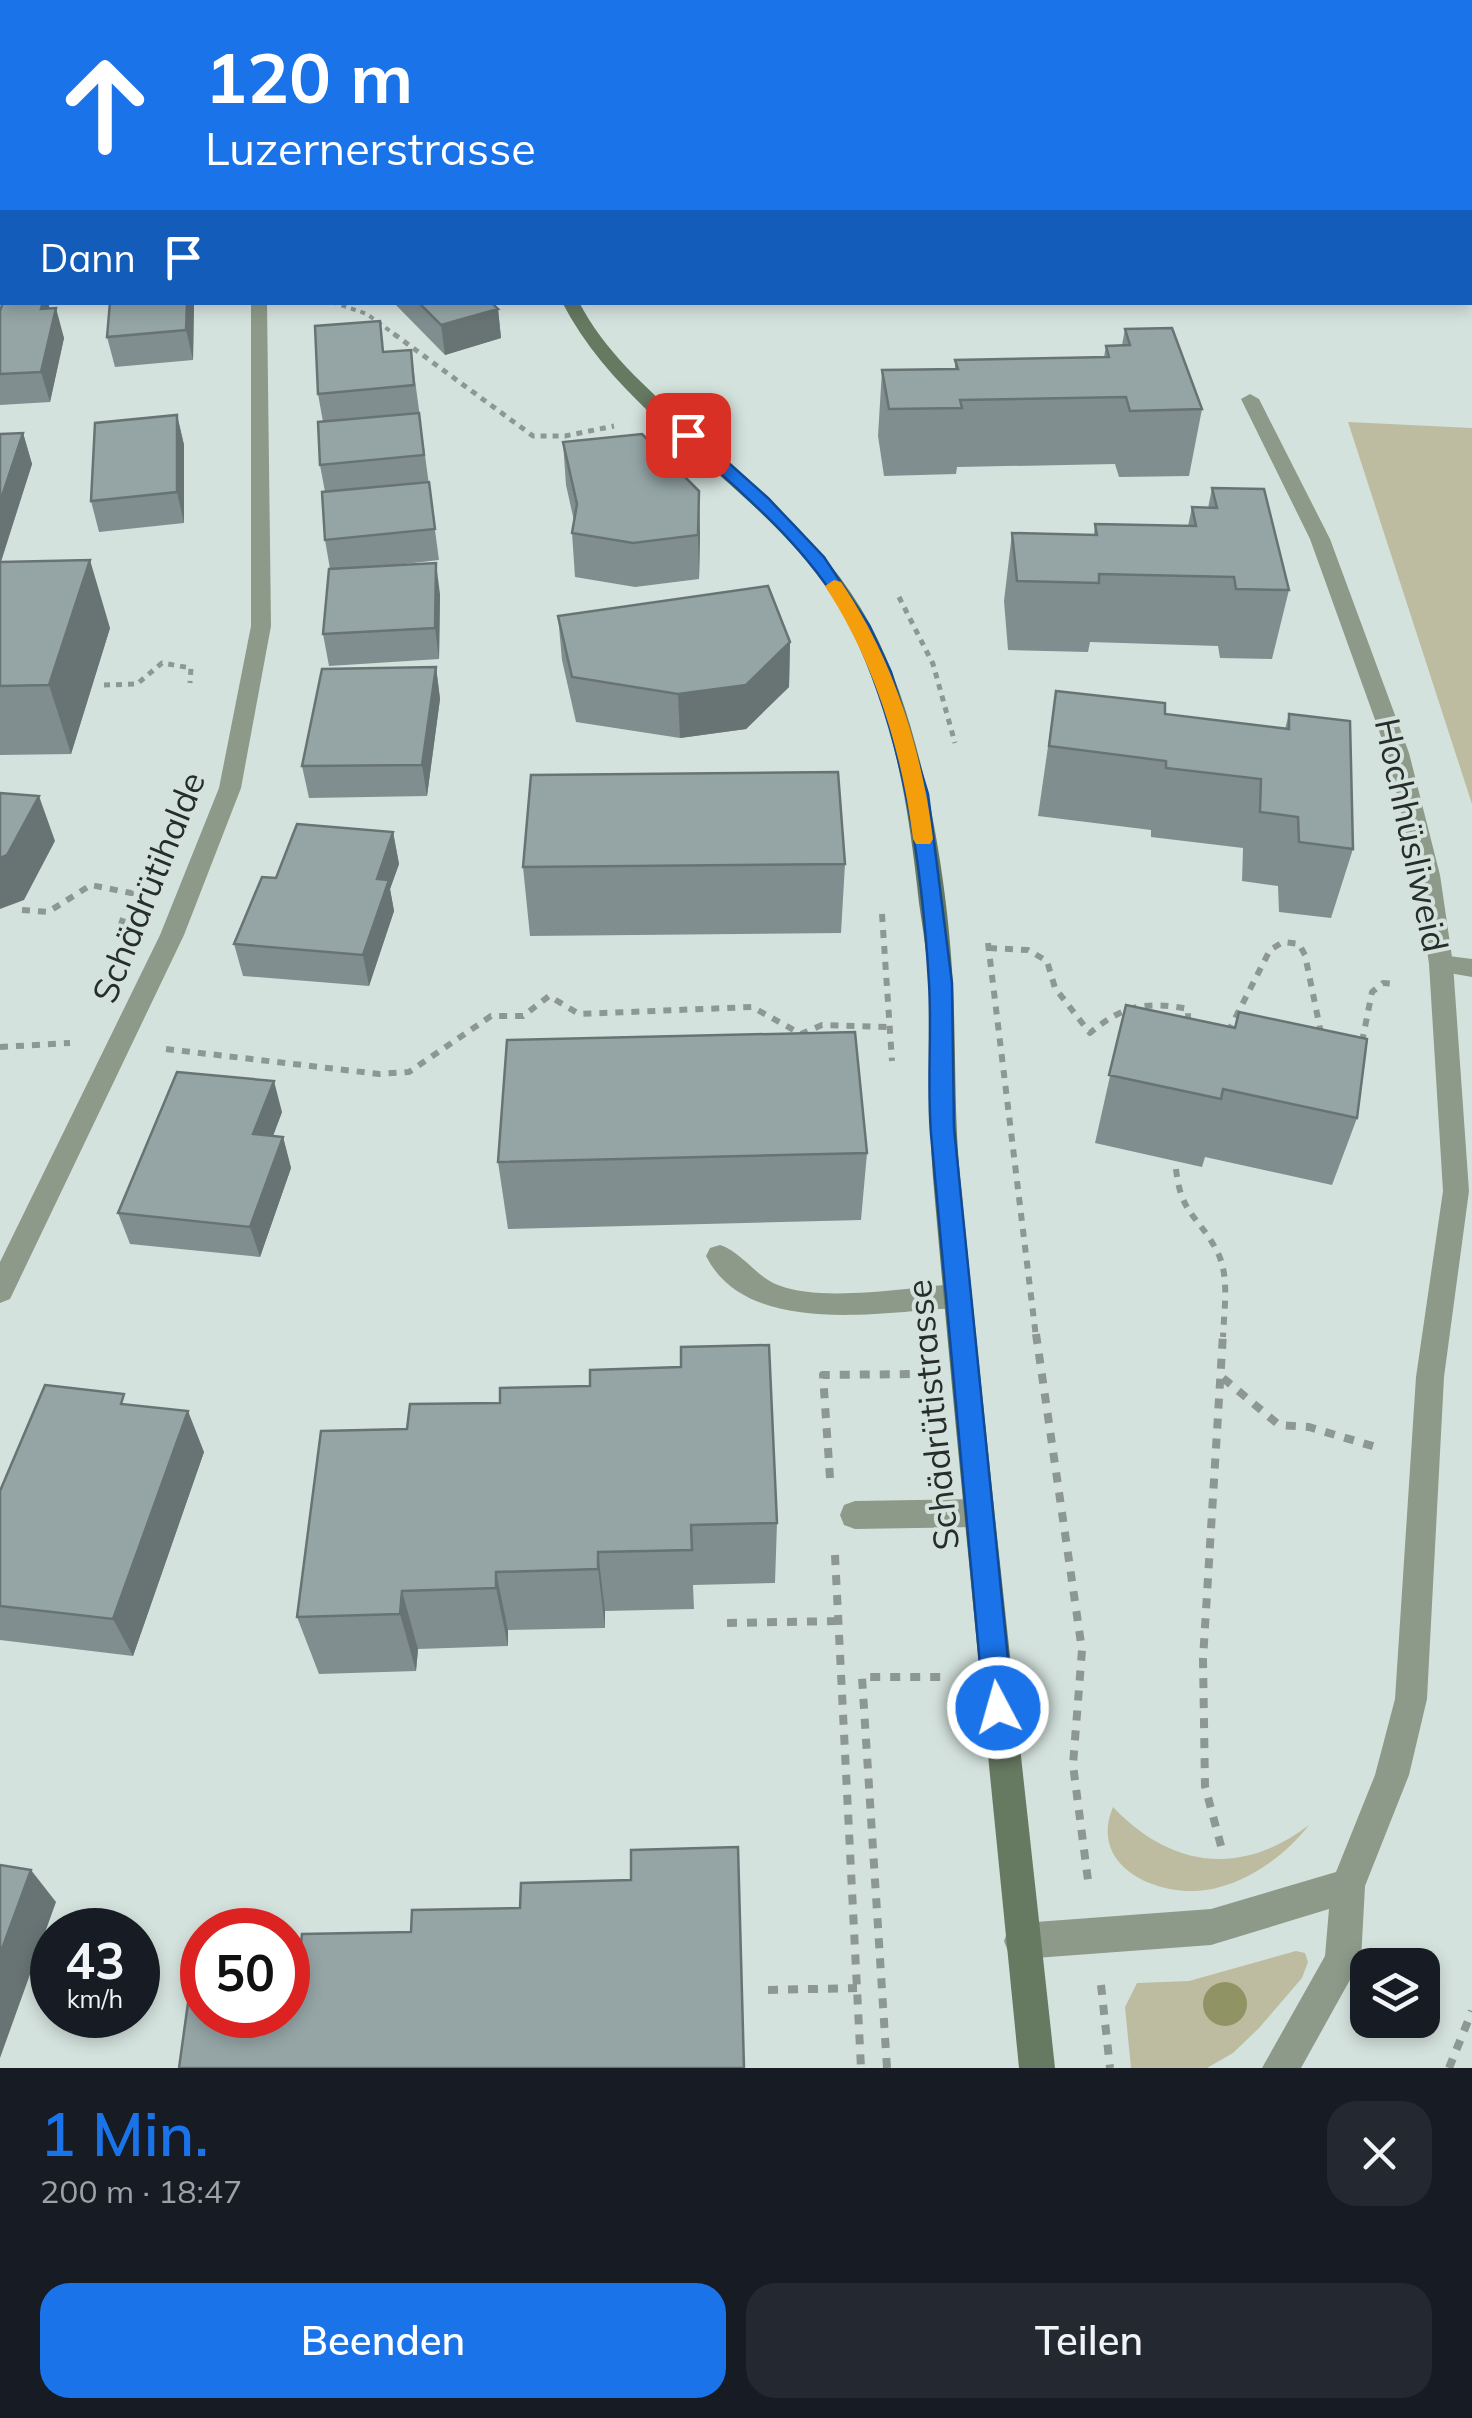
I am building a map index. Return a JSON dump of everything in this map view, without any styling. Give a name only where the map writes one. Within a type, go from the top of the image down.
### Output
[{"type":"main road","name":"Schädrütistrasse","points":[[572,305],[583,327],[628,380],[762,502],[818,561],[860,625],[881,672],[918,794],[940,983],[942,1128],[1036,2068]]},
{"type":"street","name":"Schädrütihalde","points":[[0,1291],[185,906],[230,788],[254,680],[261,626],[259,305]]},
{"type":"street","name":"Hochhüsliweid","points":[[1250,399],[1320,539],[1380,696],[1428,875],[1441,964],[1456,1191],[1430,1377],[1411,1699],[1392,1775],[1348,1886],[1343,1960],[1280,2068]]},
{"type":"street","points":[[1441,964],[1472,968]]},
{"type":"street","points":[[720,1256],[742,1279],[778,1298],[810,1302],[958,1296]]},
{"type":"street","points":[[854,1515],[979,1514]]},
{"type":"street","points":[[1022,1941],[1211,1927],[1348,1886]]},
{"type":"path","points":[[341,305],[367,314],[533,436],[565,436],[621,424]]},
{"type":"path","points":[[104,685],[137,684],[162,663],[191,668],[190,682]]},
{"type":"path","points":[[22,910],[48,912],[92,885],[131,893],[119,931]]},
{"type":"path","points":[[882,907],[884,952]]},
{"type":"path","points":[[1221,1040],[1233,1026],[1270,950],[1278,942],[1288,941],[1299,944],[1306,955],[1314,1012],[1324,1043]]},
{"type":"path","points":[[989,948],[1028,950],[1046,961],[1056,988],[1090,1032],[1127,1004],[1149,1001],[1188,1009],[1189,1033]]},
{"type":"path","points":[[1361,1047],[1372,992],[1383,983],[1407,985]]},
{"type":"path","points":[[164,1049],[378,1074],[409,1072],[491,1016],[523,1016],[549,996],[580,1014],[752,1007],[801,1034],[822,1024],[889,1027]]},
{"type":"path","points":[[0,1047],[86,1042]]},
{"type":"path","points":[[1176,1169],[1179,1198],[1218,1252],[1224,1280],[1222,1378],[1204,1659],[1206,1786],[1221,1846]]},
{"type":"path","points":[[830,1488],[823,1375],[920,1374]]},
{"type":"path","points":[[1222,1378],[1279,1425],[1309,1427],[1379,1448]]},
{"type":"path","points":[[834,1545],[862,2068]]},
{"type":"path","points":[[727,1623],[839,1621]]},
{"type":"path","points":[[887,2068],[862,1676],[946,1677]]},
{"type":"path","points":[[768,1990],[858,1988]]},
{"type":"path","points":[[1449,2068],[1472,2011]]},
{"type":"green space","points":[[1348,422],[1472,428],[1472,804]]},
{"type":"green space","points":[[1113,1807],[1159,1843],[1207,1858],[1258,1853],[1309,1825],[1276,1858],[1250,1875],[1221,1887],[1187,1891],[1148,1882],[1118,1861],[1110,1846],[1108,1828]]},
{"type":"green space","points":[[1296,1951],[1305,1953],[1308,1962],[1302,1978],[1233,2053],[1207,2068],[1131,2068],[1125,2007],[1137,1983],[1189,1981]]},
{"type":"building","points":[[2,305],[56,308],[41,372],[0,374]]},
{"type":"building","points":[[110,305],[187,305],[186,330],[107,337]]},
{"type":"building","points":[[421,305],[494,305],[498,309],[441,325]]},
{"type":"building","points":[[380,321],[383,352],[411,350],[414,385],[318,394],[315,326]]},
{"type":"building","points":[[1172,328],[1202,409],[1130,411],[1126,397],[960,400],[962,408],[889,409],[882,370],[958,369],[955,360],[1109,357],[1106,346],[1130,345],[1125,329]]},
{"type":"building","points":[[419,413],[424,455],[320,465],[318,422]]},
{"type":"building","points":[[177,415],[177,492],[91,501],[95,423]]},
{"type":"building","points":[[23,433],[0,502],[0,434]]},
{"type":"building","points":[[642,434],[699,491],[698,535],[633,543],[572,533],[577,504],[563,442]]},
{"type":"building","points":[[429,482],[435,529],[325,540],[322,492]]},
{"type":"building","points":[[1212,488],[1264,489],[1289,590],[1236,589],[1234,577],[1099,574],[1099,583],[1017,581],[1012,533],[1097,535],[1095,524],[1196,526],[1192,507],[1217,508]]},
{"type":"building","points":[[90,560],[49,685],[0,686],[0,562]]},
{"type":"building","points":[[436,563],[435,628],[323,634],[329,569]]},
{"type":"building","points":[[768,586],[790,642],[746,685],[678,694],[572,677],[558,616]]},
{"type":"building","points":[[436,667],[422,765],[302,766],[322,669]]},
{"type":"building","points":[[1056,691],[1165,703],[1165,714],[1289,729],[1289,714],[1350,721],[1353,849],[1299,842],[1298,817],[1260,812],[1261,779],[1166,768],[1166,761],[1049,746]]},
{"type":"building","points":[[838,772],[845,864],[523,867],[531,775]]},
{"type":"building","points":[[0,793],[39,796],[7,855],[0,858]]},
{"type":"building","points":[[297,824],[393,832],[377,879],[389,880],[363,955],[234,944],[262,877],[276,878]]},
{"type":"building","points":[[1126,1005],[1235,1028],[1239,1012],[1367,1039],[1357,1118],[1223,1089],[1221,1099],[1109,1075]]},
{"type":"building","points":[[855,1032],[867,1153],[498,1162],[507,1040]]},
{"type":"building","points":[[177,1072],[274,1081],[253,1134],[283,1137],[250,1227],[118,1213]]},
{"type":"building","points":[[769,1345],[777,1523],[691,1525],[692,1550],[598,1552],[598,1569],[496,1572],[496,1588],[402,1591],[400,1614],[297,1617],[321,1431],[407,1429],[410,1404],[500,1403],[500,1388],[590,1386],[590,1370],[681,1367],[681,1347]]},
{"type":"building","points":[[45,1385],[124,1394],[121,1404],[188,1411],[113,1619],[0,1606],[0,1491]]},
{"type":"building","points":[[738,1847],[744,2068],[179,2068],[183,2038],[310,2038],[310,1934],[411,1932],[412,1910],[520,1908],[521,1883],[631,1880],[631,1850]]},
{"type":"building","points":[[0,1865],[31,1870],[0,1954]]},
{"type":"slow traffic","points":[[834,586],[860,625],[881,672],[918,794],[923,839]]},
{"type":"route","points":[[688,435],[762,502],[818,561],[860,625],[881,672],[918,794],[940,983],[942,1128],[998,1708]]}]
